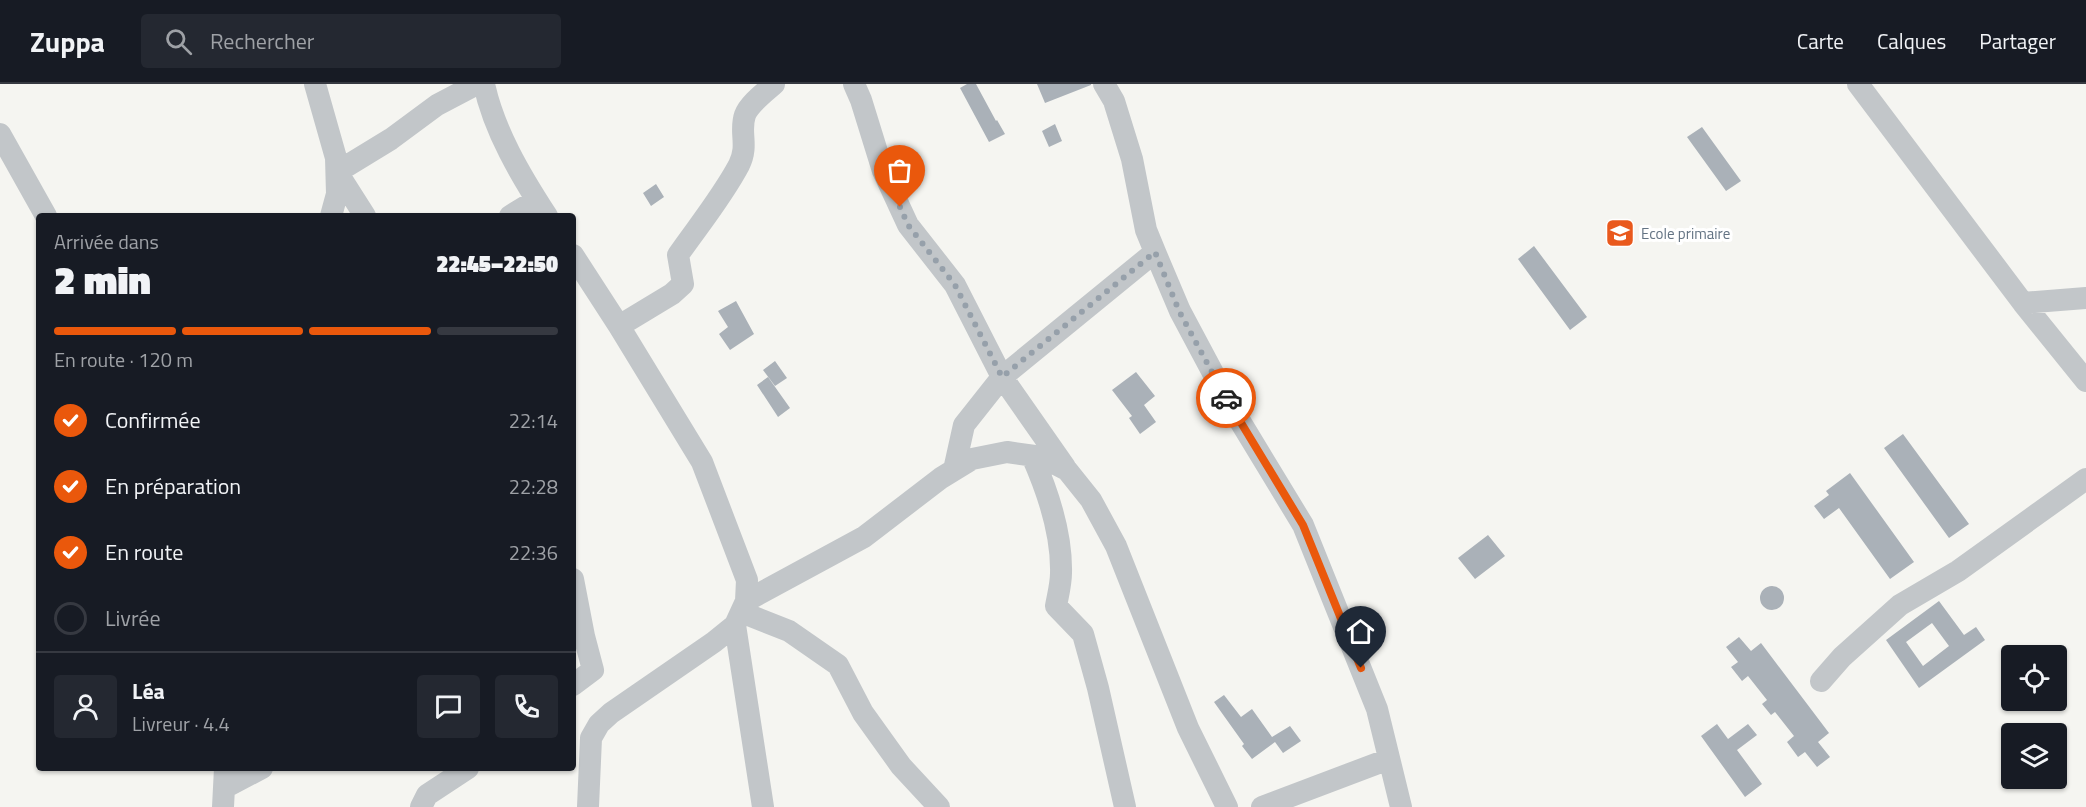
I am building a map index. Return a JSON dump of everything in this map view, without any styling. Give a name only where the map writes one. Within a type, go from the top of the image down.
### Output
[{"type":"street","points":[[315,84],[336,158],[337,194],[332,213]]},
{"type":"street","points":[[337,171],[391,139],[437,105],[477,84]]},
{"type":"street","points":[[484,84],[489,104],[523,179],[542,208],[522,213]]},
{"type":"street","points":[[619,326],[672,294],[683,284],[678,255],[740,163],[745,144],[743,125],[746,112],[774,84]]},
{"type":"street","points":[[854,84],[884,171],[908,225],[955,285],[1002,377],[1067,470],[1091,500],[1116,546],[1188,728],[1227,807]]},
{"type":"street","points":[[1104,84],[1114,101],[1132,159],[1146,230],[1179,311],[1218,383],[1303,525],[1377,709],[1401,807]]},
{"type":"street","points":[[1858,84],[2023,303],[2086,381]]},
{"type":"street","points":[[0,134],[44,213]]},
{"type":"street","points":[[337,171],[363,213]]},
{"type":"street","points":[[954,470],[964,425],[1002,377],[1155,252]]},
{"type":"street","points":[[576,260],[702,462],[747,580],[740,613],[763,807]]},
{"type":"street","points":[[2023,303],[2086,298]]},
{"type":"street","points":[[588,807],[591,738],[599,724],[611,713],[714,642],[740,613],[864,537],[972,459],[1007,452],[1042,457],[1067,470]]},
{"type":"street","points":[[1032,456],[1046,487],[1059,546],[1061,575],[1056,606],[1083,634],[1098,688],[1125,807]]},
{"type":"street","points":[[1821,681],[1842,657],[1900,605],[1958,571],[2086,479]]},
{"type":"street","points":[[576,595],[593,670],[576,683]]},
{"type":"street","points":[[740,613],[789,631],[838,665],[863,713],[901,766],[939,807]]},
{"type":"street","points":[[1263,807],[1389,759]]},
{"type":"street","points":[[224,788],[256,771]]},
{"type":"street","points":[[421,807],[427,795],[463,771]]},
{"type":"building","points":[[967,84],[976,84],[1005,134],[989,142],[960,88]]},
{"type":"building","points":[[1037,84],[1091,84],[1091,85],[1045,103]]},
{"type":"building","points":[[1055,124],[1062,141],[1049,147],[1042,131]]},
{"type":"building","points":[[1702,127],[1741,181],[1726,191],[1687,137]]},
{"type":"building","points":[[656,184],[664,197],[651,206],[643,193]]},
{"type":"building","points":[[1534,246],[1587,317],[1570,330],[1518,259]]},
{"type":"building","points":[[736,301],[754,334],[730,350],[719,334],[728,327],[718,311]]},
{"type":"building","points":[[775,361],[787,378],[775,386],[763,370]]},
{"type":"building","points":[[1136,372],[1155,396],[1144,405],[1156,422],[1140,434],[1129,418],[1132,416],[1112,390]]},
{"type":"building","points":[[768,377],[790,408],[778,417],[757,385]]},
{"type":"building","points":[[1903,434],[1969,524],[1949,538],[1884,448]]},
{"type":"building","points":[[1850,473],[1914,562],[1890,579],[1839,508],[1824,519],[1814,506],[1829,495],[1826,491]]},
{"type":"building","points":[[1488,535],[1505,556],[1475,579],[1458,558]]},
{"type":"building","points":[[1772,586],[1777,587],[1783,593],[1783,603],[1777,609],[1772,610],[1767,609],[1761,603],[1760,598],[1761,593],[1767,587]]},
{"type":"building","points":[[1939,601],[1964,635],[1976,627],[1985,640],[1919,688],[1886,640]],"holes":[[[1932,623],[1949,646],[1923,666],[1906,642]]]},
{"type":"building","points":[[1739,637],[1751,651],[1761,643],[1829,733],[1818,742],[1830,757],[1817,767],[1805,752],[1798,757],[1787,742],[1794,736],[1775,712],[1771,715],[1762,704],[1767,700],[1748,676],[1742,681],[1731,667],[1738,662],[1726,647]]},
{"type":"building","points":[[1224,695],[1241,717],[1252,709],[1272,737],[1290,726],[1301,741],[1283,753],[1275,742],[1252,759],[1214,702]]},
{"type":"building","points":[[1717,724],[1728,739],[1748,724],[1757,735],[1737,750],[1762,784],[1745,797],[1701,736]]},
{"type":"way so far","points":[[900,207],[908,225],[955,285],[1002,377],[1155,252],[1179,311],[1226,398]]},
{"type":"place","name":"Ecole primaire","points":[[1620,233]]},
{"type":"route","points":[[1226,398],[1303,525],[1361,668]]}]
